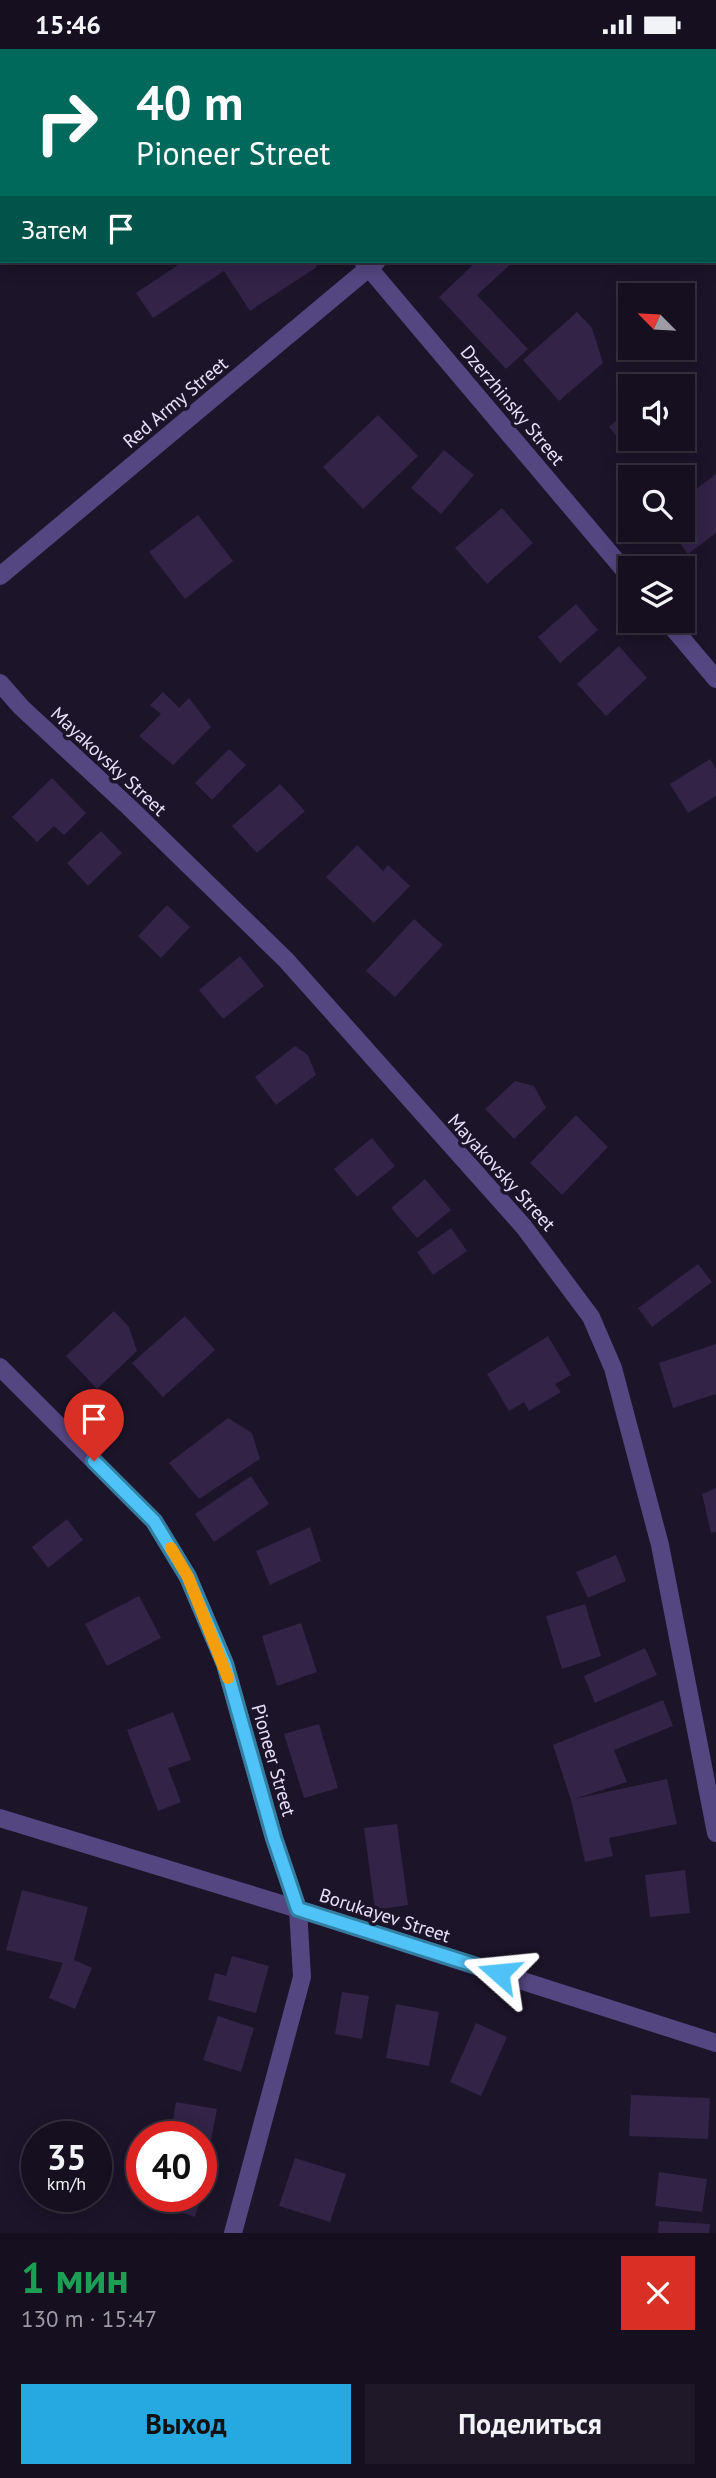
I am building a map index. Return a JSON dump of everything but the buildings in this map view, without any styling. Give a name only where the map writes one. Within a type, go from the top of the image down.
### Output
[{"type":"street","name":"Red Army Street","points":[[0,576],[370,263]]},
{"type":"street","name":"Dzerzhinsky Street","points":[[370,263],[618,563]]},
{"type":"street","points":[[677,633],[716,679]]},
{"type":"street","name":"Mayakovsky Street","points":[[0,683],[20,707],[130,808],[286,960],[524,1227],[591,1317],[613,1368],[660,1545],[716,1833]]},
{"type":"street","name":"Pioneer Street","points":[[0,1367],[154,1521],[188,1577],[225,1664],[274,1838],[298,1909],[302,1977],[233,2233]]},
{"type":"street","name":"Borukayev Street","points":[[0,1818],[298,1909],[716,2043]]},
{"type":"slow traffic","points":[[171,1548],[188,1577],[225,1664],[228,1678]]},
{"type":"route","points":[[94,1461],[154,1521],[188,1577],[225,1664],[274,1838],[298,1909],[499,1973]]}]
